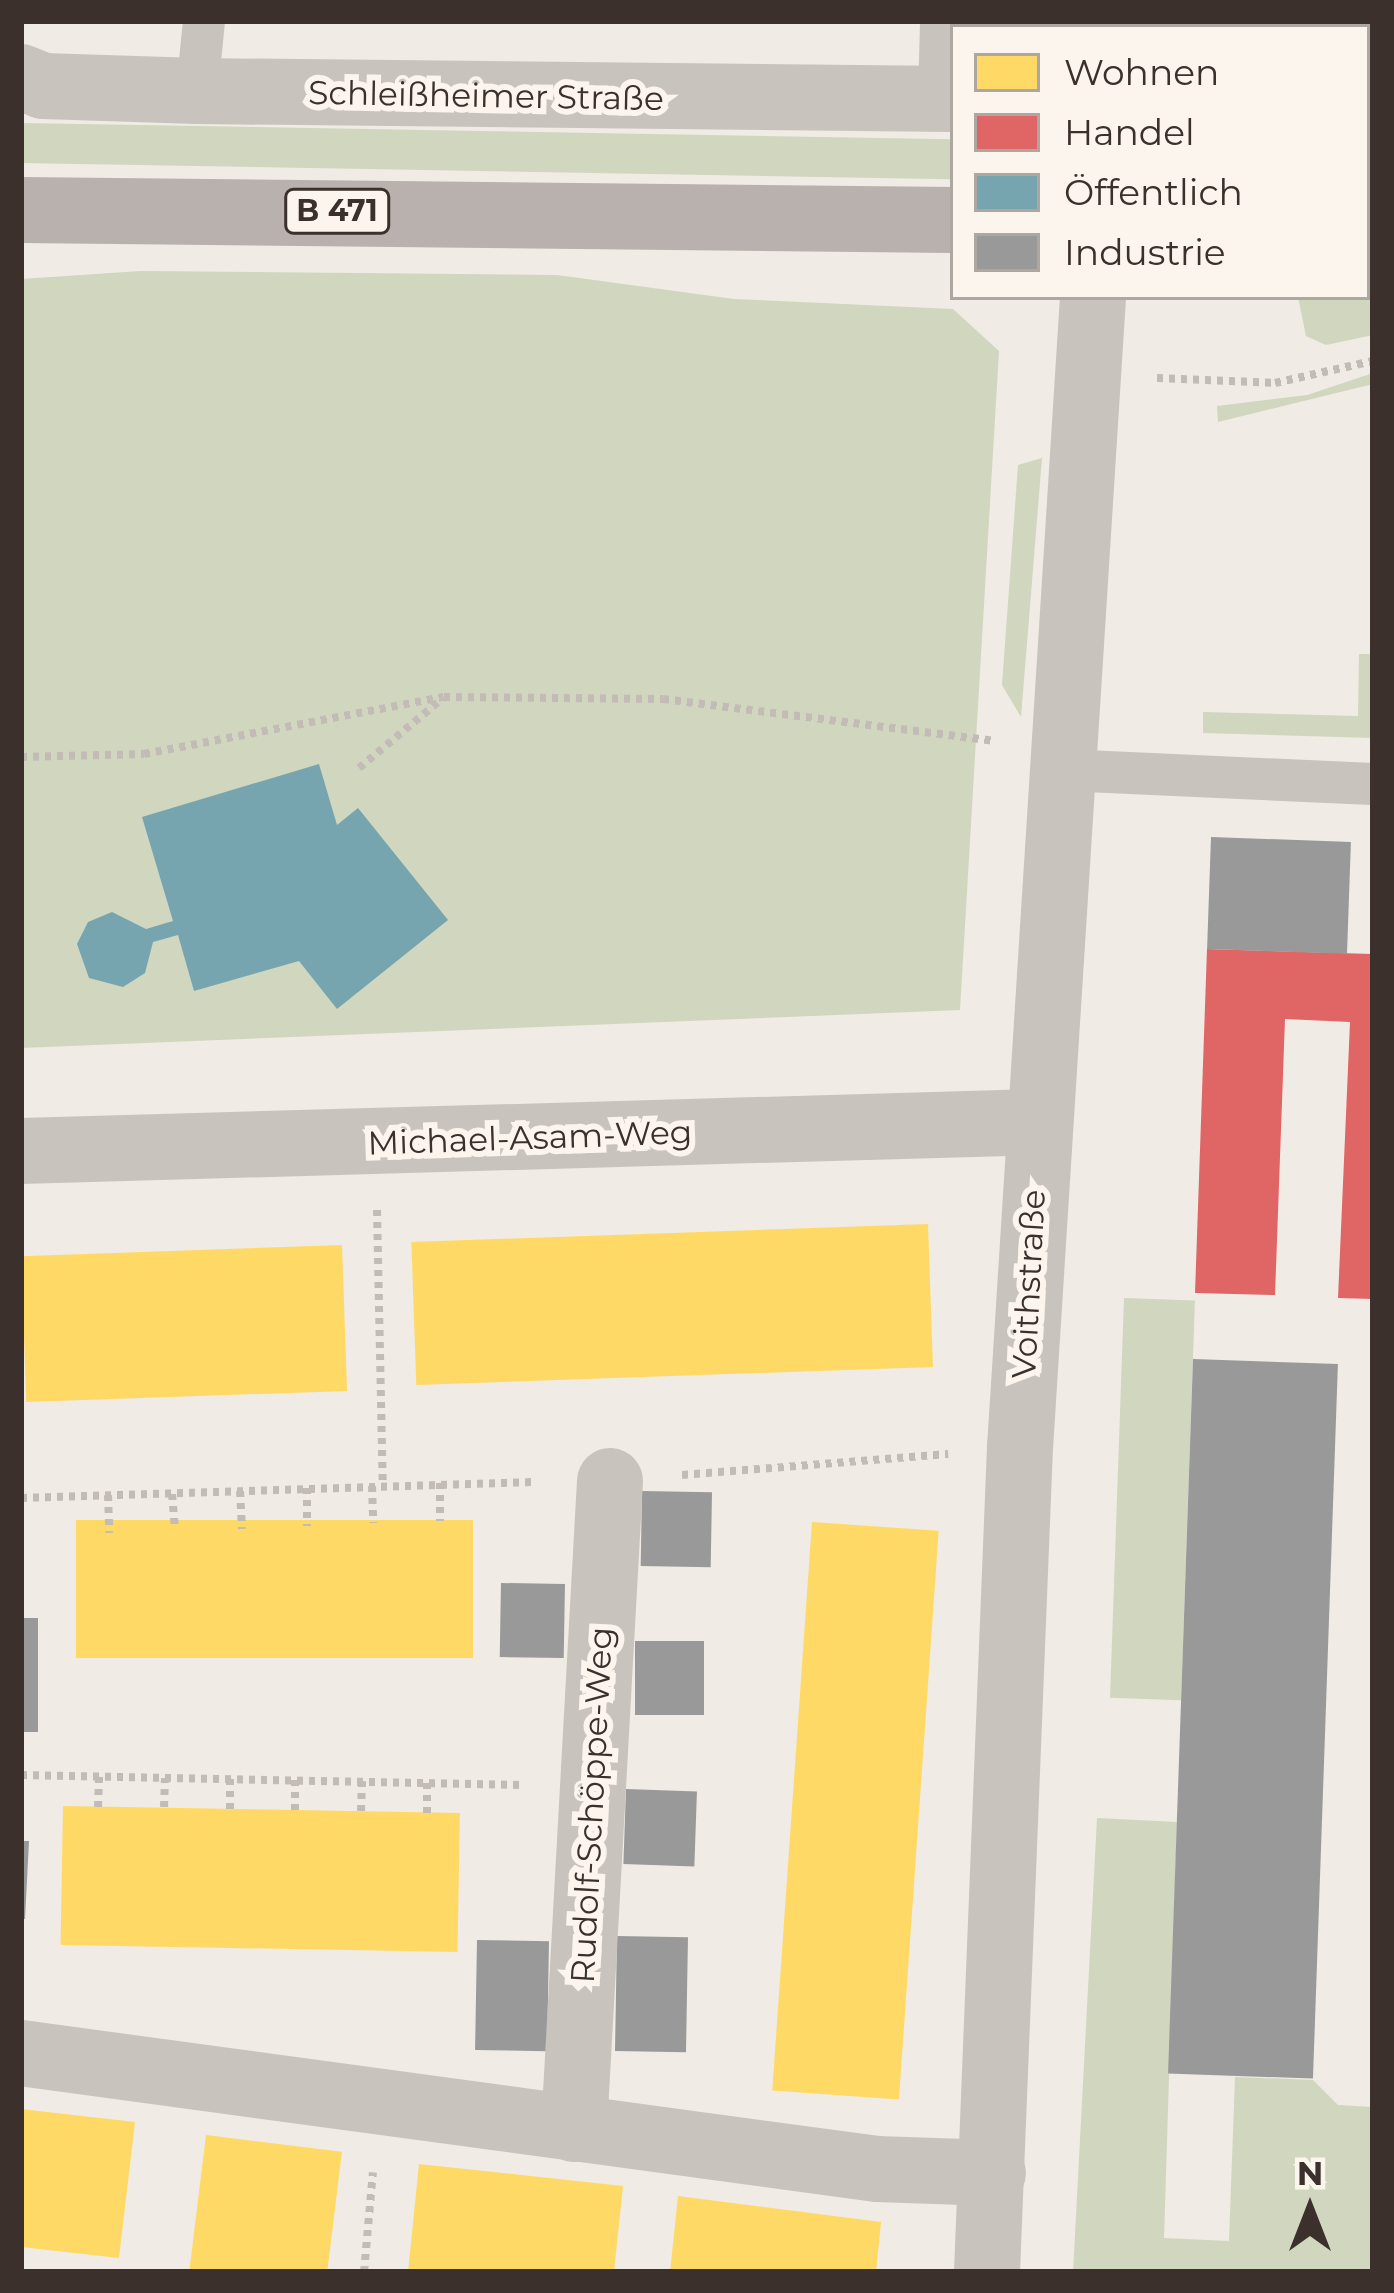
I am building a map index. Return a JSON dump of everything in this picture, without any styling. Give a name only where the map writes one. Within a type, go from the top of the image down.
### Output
[{"type":"main road","name":"B 471","points":[[21,210],[950,220]]},
{"type":"street","name":"Schleißheimer Straße","points":[[21,77],[43,86],[197,91],[950,99]]},
{"type":"street","name":"Voithstraße","points":[[987,2272],[1020,1448],[1093,300]]},
{"type":"street","name":"Michael-Asam-Weg","points":[[21,1151],[1039,1122]]},
{"type":"street","name":"Rudolf-Schöppe-Weg","points":[[574,2129],[610,1481]]},
{"type":"street","points":[[21,2053],[877,2169],[993,2173]]},
{"type":"lane","points":[[197,91],[204,21]]},
{"type":"lane","points":[[1064,770],[1373,784]]},
{"type":"path","points":[[1090,375],[1275,383],[1373,361]]},
{"type":"path","points":[[358,768],[444,697]]},
{"type":"path","points":[[21,757],[144,754],[444,697],[733,707],[988,738],[1064,770]]},
{"type":"path","points":[[373,1523],[377,1485],[375,1142]]},
{"type":"path","points":[[21,1498],[610,1481],[1020,1448]]},
{"type":"path","points":[[440,1483],[440,1521]]},
{"type":"path","points":[[307,1489],[308,1526]]},
{"type":"path","points":[[240,1491],[242,1529]]},
{"type":"path","points":[[172,1494],[175,1530]]},
{"type":"path","points":[[107,1495],[109,1533]]},
{"type":"path","points":[[21,1775],[593,1786]]},
{"type":"path","points":[[98,1807],[99,1776]]},
{"type":"path","points":[[164,1807],[165,1778]]},
{"type":"path","points":[[230,1779],[230,1809]]},
{"type":"path","points":[[296,1780],[296,1810]]},
{"type":"path","points":[[361,1811],[362,1781]]},
{"type":"path","points":[[427,1783],[427,1813]]},
{"type":"path","points":[[364,2272],[379,2102]]},
{"type":"green space","points":[[21,123],[950,139],[950,179],[21,163]]},
{"type":"green space","points":[[140,271],[557,275],[734,299],[953,309],[999,351],[960,1010],[21,1048],[21,279]]},
{"type":"green space","points":[[1373,299],[1373,335],[1326,345],[1306,336],[1299,300]]},
{"type":"green space","points":[[1373,373],[1373,384],[1218,422],[1217,406],[1307,395]]},
{"type":"green space","points":[[1042,458],[1021,717],[1002,685],[1018,465]]},
{"type":"green space","points":[[1359,654],[1373,654],[1373,738],[1203,733],[1203,712],[1358,716]]},
{"type":"green space","points":[[1124,1298],[1195,1300],[1181,1700],[1110,1698]]},
{"type":"green space","points":[[1097,1818],[1177,1822],[1164,2238],[1229,2241],[1235,2077],[1313,2080],[1338,2105],[1373,2107],[1373,2272],[1073,2272]]},
{"type":"building: Wohnen","points":[[928,1224],[933,1367],[416,1385],[411,1242]]},
{"type":"building: Wohnen","points":[[342,1245],[347,1391],[26,1402],[21,1256]]},
{"type":"building: Wohnen","points":[[76,1520],[473,1520],[473,1658],[76,1658]]},
{"type":"building: Wohnen","points":[[812,1522],[939,1531],[899,2099],[772,2091]]},
{"type":"building: Wohnen","points":[[63,1806],[460,1813],[458,1952],[61,1945]]},
{"type":"building: Wohnen","points":[[21,2109],[135,2122],[119,2258],[21,2247]]},
{"type":"building: Wohnen","points":[[206,2135],[342,2152],[327,2272],[189,2271]]},
{"type":"building: Wohnen","points":[[419,2164],[623,2186],[614,2272],[408,2272]]},
{"type":"building: Wohnen","points":[[678,2196],[881,2222],[876,2272],[670,2272]]},
{"type":"building: Handel","points":[[1207,949],[1373,954],[1373,1299],[1338,1298],[1350,1022],[1285,1019],[1275,1295],[1195,1293]]},
{"type":"building: Öffentlich","points":[[319,764],[337,825],[358,808],[448,920],[337,1009],[299,961],[194,991],[178,935],[153,942],[145,973],[123,987],[89,978],[77,944],[88,922],[112,912],[146,929],[173,921],[142,817]]},
{"type":"building: Industrie","points":[[1211,837],[1351,842],[1347,954],[1207,949]]},
{"type":"building: Industrie","points":[[1193,1359],[1338,1364],[1313,2079],[1168,2074]]},
{"type":"building: Industrie","points":[[642,1491],[712,1492],[711,1567],[641,1566]]},
{"type":"building: Industrie","points":[[501,1583],[565,1584],[564,1658],[500,1657]]},
{"type":"building: Industrie","points":[[21,1618],[38,1618],[38,1732],[21,1732]]},
{"type":"building: Industrie","points":[[635,1641],[704,1641],[704,1715],[635,1715]]},
{"type":"building: Industrie","points":[[626,1789],[697,1791],[694,1866],[623,1864]]},
{"type":"building: Industrie","points":[[21,1841],[29,1841],[25,1919],[21,1919]]},
{"type":"building: Industrie","points":[[617,1936],[688,1937],[686,2052],[615,2051]]},
{"type":"building: Industrie","points":[[477,1940],[549,1941],[547,2051],[475,2050]]}]
